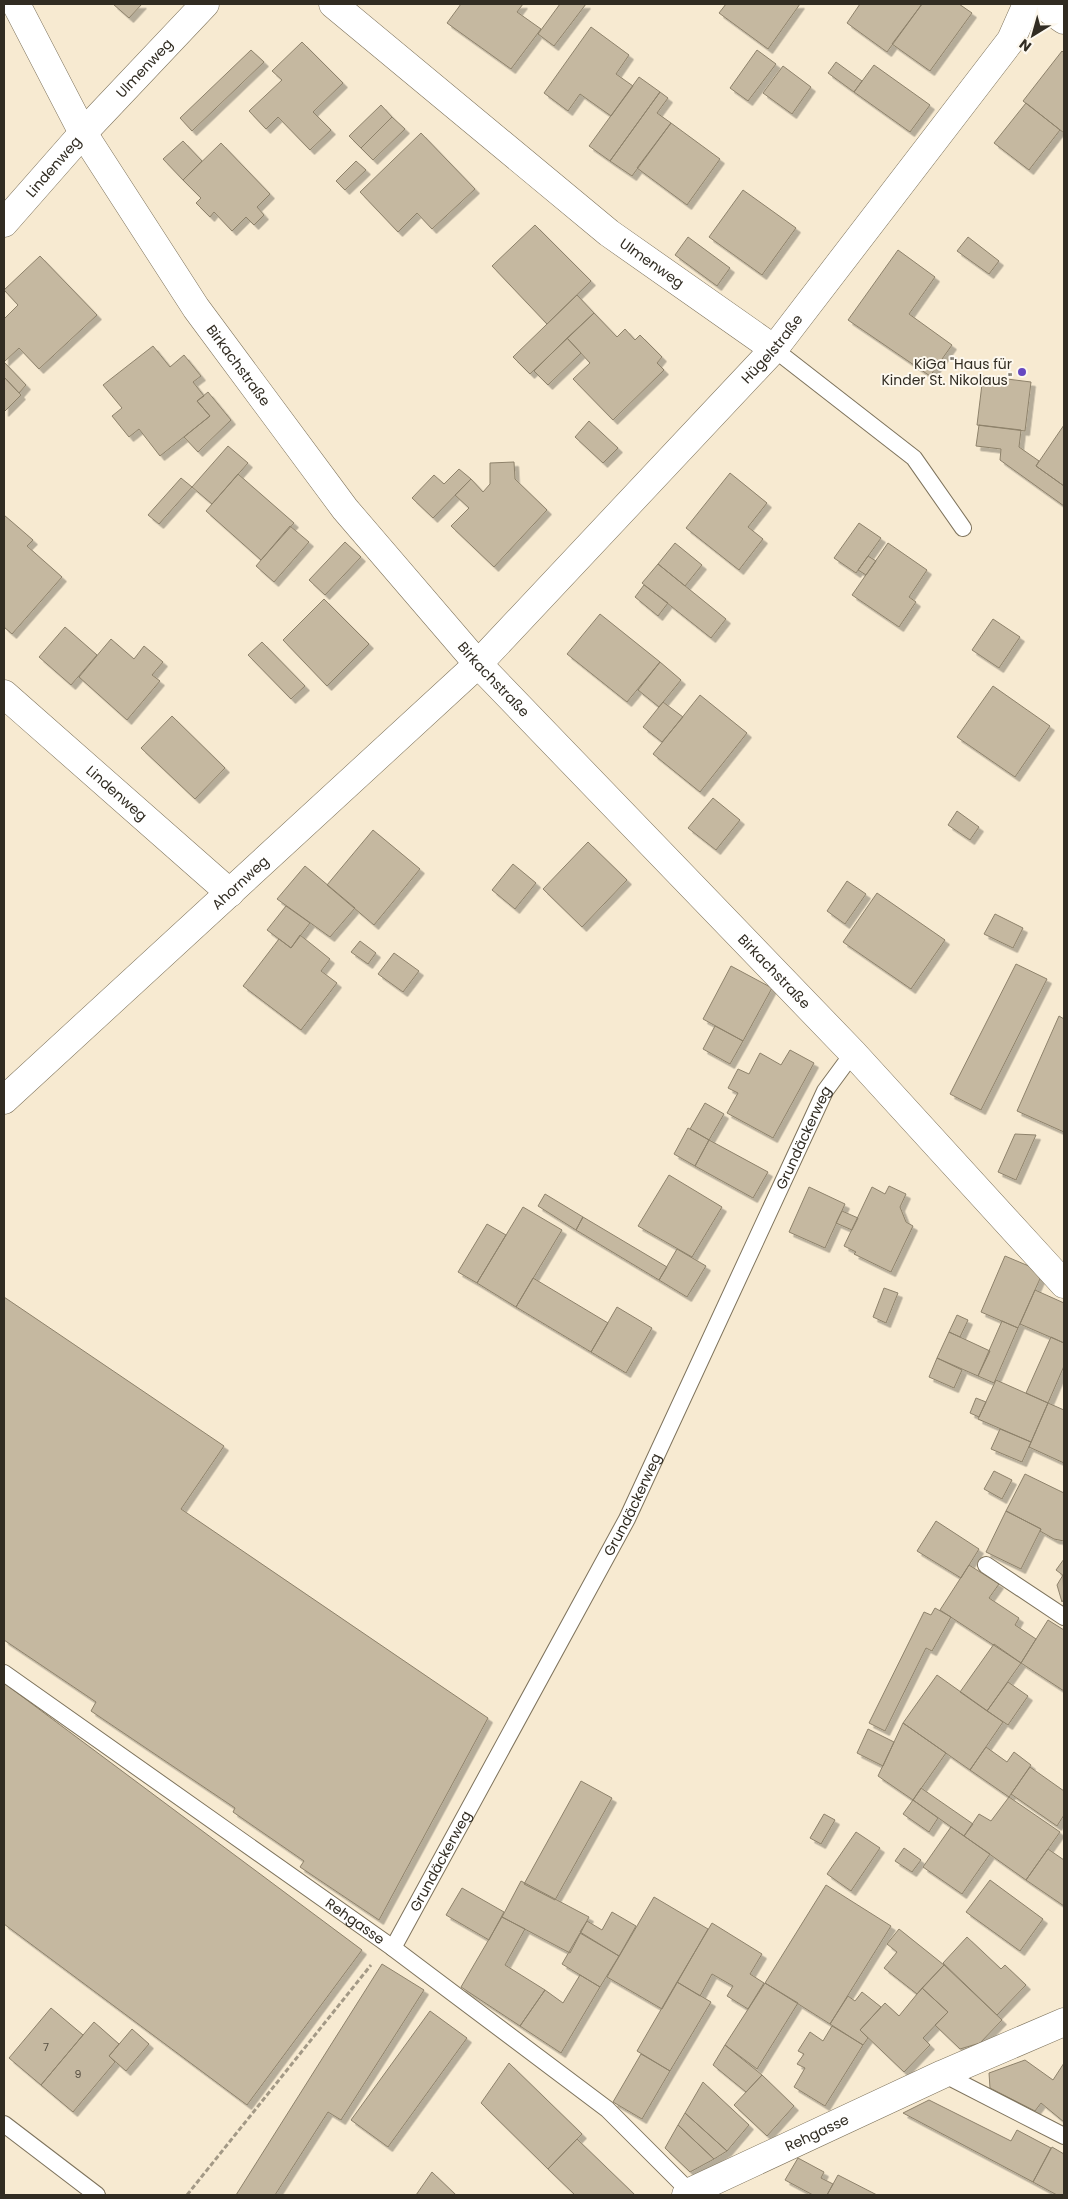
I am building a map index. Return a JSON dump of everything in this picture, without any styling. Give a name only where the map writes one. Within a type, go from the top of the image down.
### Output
[{"type":"street","name":"Birkachstraße","points":[[16,4],[83,133],[196,308],[339,501],[478,664],[853,1052],[1064,1284]]},
{"type":"street","name":"Ulmenweg","points":[[83,133],[205,4]]},
{"type":"street","name":"Ulmenweg","points":[[333,4],[609,233],[774,349]]},
{"type":"street","name":"Hügelstraße","points":[[478,664],[774,349],[1011,40],[1027,4]]},
{"type":"street","points":[[1041,4],[1064,20]]},
{"type":"street","name":"Lindenweg","points":[[4,223],[83,133]]},
{"type":"street","name":"Ahornweg","points":[[4,1100],[478,664]]},
{"type":"street","name":"Lindenweg","points":[[4,694],[230,893]]},
{"type":"street","name":"Rehgasse","points":[[688,2193],[943,2074],[1064,2022]]},
{"type":"lane","name":"Ulmenweg","points":[[774,349],[914,458],[963,528]]},
{"type":"lane","name":"Grundäckerweg","points":[[393,1948],[627,1519],[825,1091],[853,1052]]},
{"type":"lane","points":[[986,1565],[1064,1617]]},
{"type":"lane","name":"Rehgasse","points":[[4,1673],[393,1948],[607,2109],[688,2193]]},
{"type":"lane","points":[[943,2074],[1064,2136]]},
{"type":"lane","points":[[4,2124],[97,2195]]},
{"type":"path","points":[[187,2195],[376,1960],[393,1948]]},
{"type":"building","points":[[113,4],[142,4],[129,18]]},
{"type":"building","points":[[461,4],[523,4],[517,12],[541,29],[511,69],[447,23]]},
{"type":"building","points":[[560,4],[586,4],[554,46],[538,34]]},
{"type":"building","points":[[726,4],[800,4],[768,49],[719,13]]},
{"type":"building","points":[[860,4],[922,4],[887,52],[847,23]]},
{"type":"building","points":[[922,4],[959,4],[972,13],[930,71],[892,44]]},
{"type":"building","points":[[591,27],[629,55],[616,74],[633,86],[611,116],[580,94],[568,111],[544,93]]},
{"type":"building","points":[[302,42],[343,83],[313,112],[331,130],[310,150],[278,117],[266,129],[249,111],[282,80],[272,71]]},
{"type":"building","points":[[251,50],[264,62],[192,131],[180,118]]},
{"type":"building","points":[[757,50],[776,64],[748,101],[730,88]]},
{"type":"building","points":[[1062,51],[1064,53],[1064,133],[1023,101]]},
{"type":"building","points":[[836,62],[862,81],[854,92],[828,73]]},
{"type":"building","points":[[874,65],[930,105],[910,132],[854,92]]},
{"type":"building","points":[[783,66],[811,87],[792,114],[763,93]]},
{"type":"building","points":[[639,77],[660,92],[610,161],[589,146]]},
{"type":"building","points":[[660,92],[668,98],[657,113],[671,123],[632,176],[610,161]]},
{"type":"building","points":[[1026,103],[1060,130],[1029,170],[994,143]]},
{"type":"building","points":[[381,105],[392,117],[361,148],[349,136]]},
{"type":"building","points":[[392,117],[405,129],[373,160],[361,148]]},
{"type":"building","points":[[671,123],[720,159],[687,205],[637,168]]},
{"type":"building","points":[[421,133],[475,189],[432,229],[417,213],[398,232],[360,192]]},
{"type":"building","points":[[183,141],[202,161],[183,180],[163,159]]},
{"type":"building","points":[[221,143],[270,194],[257,207],[264,215],[254,225],[246,217],[232,231],[214,212],[210,217],[196,203],[201,198],[183,180]]},
{"type":"building","points":[[356,161],[366,170],[345,190],[336,181]]},
{"type":"building","points":[[743,190],[796,228],[762,275],[709,237]]},
{"type":"building","points":[[535,225],[591,281],[547,324],[492,266]]},
{"type":"building","points":[[688,237],[730,268],[717,286],[675,255]]},
{"type":"building","points":[[968,237],[999,261],[989,274],[957,251]]},
{"type":"building","points":[[898,250],[935,277],[909,314],[952,345],[930,376],[848,320]]},
{"type":"building","points":[[40,256],[97,315],[39,369],[19,348],[4,362],[4,319],[18,305],[4,290]]},
{"type":"building","points":[[577,295],[594,313],[530,374],[513,357]]},
{"type":"building","points":[[594,313],[617,337],[625,329],[635,340],[640,335],[662,357],[657,363],[664,370],[613,420],[573,379],[590,363],[567,338]]},
{"type":"building","points":[[567,338],[581,353],[548,385],[534,371]]},
{"type":"building","points":[[153,346],[170,367],[184,355],[201,376],[193,382],[204,396],[197,401],[210,416],[160,456],[139,429],[129,437],[112,416],[122,408],[103,385]]},
{"type":"building","points":[[4,362],[26,385],[19,393],[4,377]]},
{"type":"building","points":[[983,376],[1031,382],[1025,431],[977,425]]},
{"type":"building","points":[[4,377],[21,395],[4,412]]},
{"type":"building","points":[[208,392],[231,420],[198,452],[184,437],[210,416],[197,401]]},
{"type":"building","points":[[589,421],[618,448],[603,463],[575,437]]},
{"type":"building","points":[[979,425],[1021,430],[1019,447],[1039,461],[1036,466],[1064,486],[1064,506],[1000,460],[1001,449],[976,446]]},
{"type":"building","points":[[1064,425],[1064,486],[1036,466]]},
{"type":"building","points":[[228,446],[248,463],[212,504],[192,487]]},
{"type":"building","points":[[514,462],[515,479],[547,510],[494,567],[451,526],[469,508],[455,495],[471,479],[483,492],[490,484],[490,463]]},
{"type":"building","points":[[459,469],[471,479],[433,518],[412,498],[434,475],[444,484]]},
{"type":"building","points":[[730,473],[767,503],[748,527],[763,539],[739,570],[686,528]]},
{"type":"building","points":[[238,474],[294,523],[261,560],[206,511]]},
{"type":"building","points":[[181,478],[192,487],[159,524],[148,515]]},
{"type":"building","points":[[4,515],[33,540],[27,546],[62,577],[12,634],[4,627]]},
{"type":"building","points":[[859,523],[881,538],[856,573],[834,558]]},
{"type":"building","points":[[290,526],[309,542],[274,582],[256,566]]},
{"type":"building","points":[[345,542],[361,557],[325,595],[309,580]]},
{"type":"building","points":[[675,543],[702,565],[685,586],[658,564]]},
{"type":"building","points":[[888,543],[927,570],[909,597],[916,602],[899,627],[852,595]]},
{"type":"building","points":[[868,556],[876,561],[866,575],[858,570]]},
{"type":"building","points":[[658,564],[726,619],[711,638],[642,583]]},
{"type":"building","points":[[644,585],[668,603],[658,616],[635,597]]},
{"type":"building","points":[[324,599],[369,644],[327,686],[283,640]]},
{"type":"building","points":[[600,614],[660,662],[627,702],[567,654]]},
{"type":"building","points":[[993,619],[1020,637],[999,668],[972,650]]},
{"type":"building","points":[[65,627],[97,655],[71,685],[39,657]]},
{"type":"building","points":[[111,639],[134,659],[144,646],[163,662],[152,675],[160,681],[127,720],[79,677]]},
{"type":"building","points":[[262,642],[305,686],[291,699],[248,655]]},
{"type":"building","points":[[660,662],[681,680],[659,707],[638,690]]},
{"type":"building","points":[[993,686],[1050,726],[1015,777],[957,737]]},
{"type":"building","points":[[700,695],[747,733],[700,792],[653,754]]},
{"type":"building","points":[[663,702],[683,717],[662,742],[643,727]]},
{"type":"building","points":[[172,716],[225,768],[195,799],[141,748]]},
{"type":"building","points":[[713,798],[740,820],[716,850],[688,828]]},
{"type":"building","points":[[957,811],[979,827],[970,840],[948,825]]},
{"type":"building","points":[[373,830],[420,869],[374,925],[327,885]]},
{"type":"building","points":[[588,842],[627,880],[582,927],[543,889]]},
{"type":"building","points":[[513,864],[536,883],[515,909],[492,890]]},
{"type":"building","points":[[305,866],[355,908],[330,937],[277,899]]},
{"type":"building","points":[[847,881],[866,894],[845,924],[827,911]]},
{"type":"building","points":[[877,893],[945,940],[911,989],[843,942]]},
{"type":"building","points":[[286,906],[310,923],[291,948],[267,930]]},
{"type":"building","points":[[995,914],[1023,928],[1013,948],[984,934]]},
{"type":"building","points":[[300,935],[330,959],[321,971],[337,983],[301,1030],[243,986],[279,939],[291,948]]},
{"type":"building","points":[[360,941],[376,953],[368,964],[351,952]]},
{"type":"building","points":[[394,953],[419,971],[403,992],[378,974]]},
{"type":"building","points":[[1016,964],[1047,979],[981,1110],[950,1094]]},
{"type":"building","points":[[731,966],[772,988],[743,1041],[703,1019]]},
{"type":"building","points":[[1059,1016],[1064,1019],[1064,1132],[1017,1111]]},
{"type":"building","points":[[715,1026],[743,1041],[730,1064],[703,1049]]},
{"type":"building","points":[[790,1050],[814,1063],[773,1138],[727,1113],[738,1093],[728,1088],[738,1069],[749,1074],[760,1053],[781,1065]]},
{"type":"building","points":[[705,1103],[724,1114],[709,1140],[690,1129]]},
{"type":"building","points":[[688,1128],[709,1140],[695,1166],[674,1154]]},
{"type":"building","points":[[1015,1134],[1036,1135],[1016,1180],[998,1172]]},
{"type":"building","points":[[709,1140],[768,1172],[753,1198],[695,1166]]},
{"type":"building","points":[[669,1175],[722,1207],[692,1257],[638,1226]]},
{"type":"building","points":[[889,1186],[906,1194],[900,1207],[906,1222],[913,1226],[891,1272],[854,1254],[856,1252],[844,1246],[872,1187],[885,1194]]},
{"type":"building","points":[[809,1187],[845,1204],[825,1248],[789,1232]]},
{"type":"building","points":[[545,1194],[583,1217],[576,1230],[538,1206]]},
{"type":"building","points":[[523,1207],[562,1230],[516,1307],[477,1283]]},
{"type":"building","points":[[842,1211],[858,1218],[852,1230],[836,1223]]},
{"type":"building","points":[[583,1217],[667,1267],[659,1280],[576,1230]]},
{"type":"building","points":[[487,1224],[506,1235],[477,1283],[458,1272]]},
{"type":"building","points":[[677,1249],[706,1266],[687,1297],[659,1280]]},
{"type":"building","points":[[1005,1256],[1043,1272],[1018,1328],[981,1312]]},
{"type":"building","points":[[533,1278],[608,1323],[591,1352],[516,1307]]},
{"type":"building","points":[[884,1288],[898,1293],[886,1323],[873,1317]]},
{"type":"building","points":[[1035,1290],[1064,1303],[1064,1343],[1020,1324]]},
{"type":"building","points":[[4,1297],[224,1446],[181,1509],[488,1718],[379,1920],[300,1867],[304,1861],[233,1812],[235,1808],[91,1711],[96,1702],[4,1640]]},
{"type":"building","points":[[617,1307],[652,1328],[626,1373],[591,1352]]},
{"type":"building","points":[[957,1315],[968,1320],[960,1337],[949,1332]]},
{"type":"building","points":[[1002,1321],[1018,1328],[994,1383],[978,1376]]},
{"type":"building","points":[[949,1332],[990,1351],[978,1376],[937,1358]]},
{"type":"building","points":[[1051,1337],[1064,1343],[1064,1366],[1048,1403],[1026,1393]]},
{"type":"building","points":[[937,1358],[962,1370],[954,1388],[929,1377]]},
{"type":"building","points":[[996,1380],[1048,1403],[1031,1442],[978,1419]]},
{"type":"building","points":[[976,1398],[986,1402],[979,1417],[970,1413]]},
{"type":"building","points":[[1048,1403],[1064,1410],[1064,1463],[1029,1447]]},
{"type":"building","points":[[1000,1429],[1031,1442],[1022,1462],[991,1449]]},
{"type":"building","points":[[994,1471],[1012,1480],[1002,1499],[984,1489]]},
{"type":"building","points":[[1025,1474],[1064,1493],[1064,1541],[1054,1539],[1040,1531],[1041,1529],[1006,1511]]},
{"type":"building","points":[[1006,1511],[1041,1529],[1021,1569],[986,1552]]},
{"type":"building","points":[[936,1521],[979,1549],[961,1578],[917,1551]]},
{"type":"building","points":[[1064,1559],[1064,1576],[1056,1570]]},
{"type":"building","points":[[969,1565],[999,1584],[989,1598],[1019,1618],[1015,1625],[1036,1639],[1021,1663],[940,1610]]},
{"type":"building","points":[[1063,1575],[1064,1599],[1062,1602],[1057,1585]]},
{"type":"building","points":[[935,1608],[951,1617],[932,1651],[926,1648],[885,1731],[869,1723],[924,1612],[931,1615]]},
{"type":"building","points":[[1048,1620],[1064,1630],[1064,1691],[1021,1663]]},
{"type":"building","points":[[994,1644],[1021,1663],[987,1711],[960,1692]]},
{"type":"building","points":[[937,1675],[1003,1722],[970,1770],[903,1723]]},
{"type":"building","points":[[1008,1682],[1028,1696],[1008,1725],[987,1711]]},
{"type":"building","points":[[4,1683],[362,1950],[247,2105],[4,1924]]},
{"type":"building","points":[[903,1723],[946,1753],[913,1800],[878,1776]]},
{"type":"building","points":[[868,1729],[894,1742],[883,1766],[857,1753]]},
{"type":"building","points":[[986,1747],[1007,1762],[1014,1752],[1031,1765],[1009,1797],[970,1770]]},
{"type":"building","points":[[1030,1767],[1064,1791],[1064,1815],[1057,1826],[1011,1794]]},
{"type":"building","points":[[581,1781],[612,1798],[555,1900],[524,1884]]},
{"type":"building","points":[[921,1788],[973,1824],[964,1836],[913,1800]]},
{"type":"building","points":[[1009,1797],[1060,1832],[1026,1880],[964,1836],[979,1814],[991,1821]]},
{"type":"building","points":[[913,1800],[938,1818],[929,1832],[903,1814]]},
{"type":"building","points":[[824,1814],[835,1820],[821,1844],[810,1838]]},
{"type":"building","points":[[951,1827],[990,1854],[962,1894],[923,1867]]},
{"type":"building","points":[[856,1832],[880,1848],[851,1891],[827,1874]]},
{"type":"building","points":[[904,1848],[921,1860],[912,1872],[895,1861]]},
{"type":"building","points":[[1048,1849],[1064,1860],[1064,1906],[1026,1880]]},
{"type":"building","points":[[990,1880],[1043,1919],[1020,1951],[966,1912]]},
{"type":"building","points":[[521,1881],[589,1917],[570,1953],[502,1917]]},
{"type":"building","points":[[826,1885],[891,1926],[830,2024],[765,1983]]},
{"type":"building","points":[[462,1888],[504,1912],[489,1940],[446,1915]]},
{"type":"building","points":[[654,1897],[708,1929],[662,2009],[607,1977]]},
{"type":"building","points":[[612,1912],[636,1926],[619,1956],[580,1932],[587,1921],[602,1930]]},
{"type":"building","points":[[502,1917],[525,1929],[505,1965],[545,1990],[520,2026],[461,1987]]},
{"type":"building","points":[[712,1923],[762,1954],[750,1974],[764,1983],[748,2009],[727,1996],[733,1986],[712,1974],[700,1996],[677,1982]]},
{"type":"building","points":[[899,1929],[944,1965],[917,1994],[884,1968],[897,1952],[887,1944]]},
{"type":"building","points":[[580,1933],[619,1956],[600,1987],[562,1964]]},
{"type":"building","points":[[967,1937],[1001,1969],[1005,1965],[1026,1985],[997,2015],[943,1963]]},
{"type":"building","points":[[382,1964],[424,1990],[341,2120],[328,2112],[275,2195],[236,2195]]},
{"type":"building","points":[[944,1965],[1002,2020],[980,2043],[960,2049],[935,2025],[948,2012],[922,1988]]},
{"type":"building","points":[[580,1975],[600,1987],[561,2053],[520,2026],[545,1990],[563,2003]]},
{"type":"building","points":[[677,1982],[711,2002],[670,2071],[637,2051]]},
{"type":"building","points":[[765,1983],[798,2003],[757,2069],[725,2045]]},
{"type":"building","points":[[922,1988],[948,2012],[923,2038],[930,2045],[904,2072],[860,2030],[885,2003],[899,2016]]},
{"type":"building","points":[[862,1992],[881,2007],[860,2030],[868,2038],[863,2045],[830,2024],[848,1996],[855,2001]]},
{"type":"building","points":[[51,2008],[83,2035],[41,2085],[9,2058]]},
{"type":"building","points":[[430,2011],[467,2038],[388,2147],[351,2120]]},
{"type":"building","points":[[94,2022],[119,2044],[109,2056],[115,2062],[73,2112],[41,2085]]},
{"type":"building","points":[[832,2026],[863,2045],[825,2106],[794,2087],[805,2068],[797,2064],[804,2054],[798,2051],[810,2032],[823,2041]]},
{"type":"building","points":[[132,2029],[149,2044],[126,2071],[109,2056]]},
{"type":"building","points":[[725,2045],[762,2075],[746,2092],[713,2065]]},
{"type":"building","points":[[641,2054],[670,2071],[642,2119],[613,2102]]},
{"type":"building","points":[[1025,2060],[1053,2080],[1064,2063],[1064,2122],[1041,2103],[1035,2111],[990,2088],[989,2073]]},
{"type":"building","points":[[509,2063],[582,2134],[548,2169],[481,2103]]},
{"type":"building","points":[[762,2075],[794,2106],[767,2136],[734,2105]]},
{"type":"building","points":[[703,2082],[749,2125],[727,2151],[685,2113]]},
{"type":"building","points":[[929,2100],[1011,2141],[1017,2130],[1051,2148],[1033,2182],[903,2113]]},
{"type":"building","points":[[685,2113],[727,2151],[714,2159],[678,2125]]},
{"type":"building","points":[[678,2125],[714,2159],[690,2172],[665,2148]]},
{"type":"building","points":[[577,2139],[635,2195],[575,2195],[548,2169]]},
{"type":"building","points":[[1052,2147],[1064,2154],[1064,2195],[1057,2195],[1033,2182]]},
{"type":"building","points":[[798,2158],[824,2172],[821,2178],[833,2184],[827,2195],[813,2195],[785,2180]]},
{"type":"building","points":[[432,2172],[456,2195],[416,2195]]},
{"type":"building","points":[[838,2175],[877,2195],[827,2195]]},
{"type":"place","name":"KiGa \"Haus für Kinder St. Nikolaus\"","points":[[1022,372]]}]
